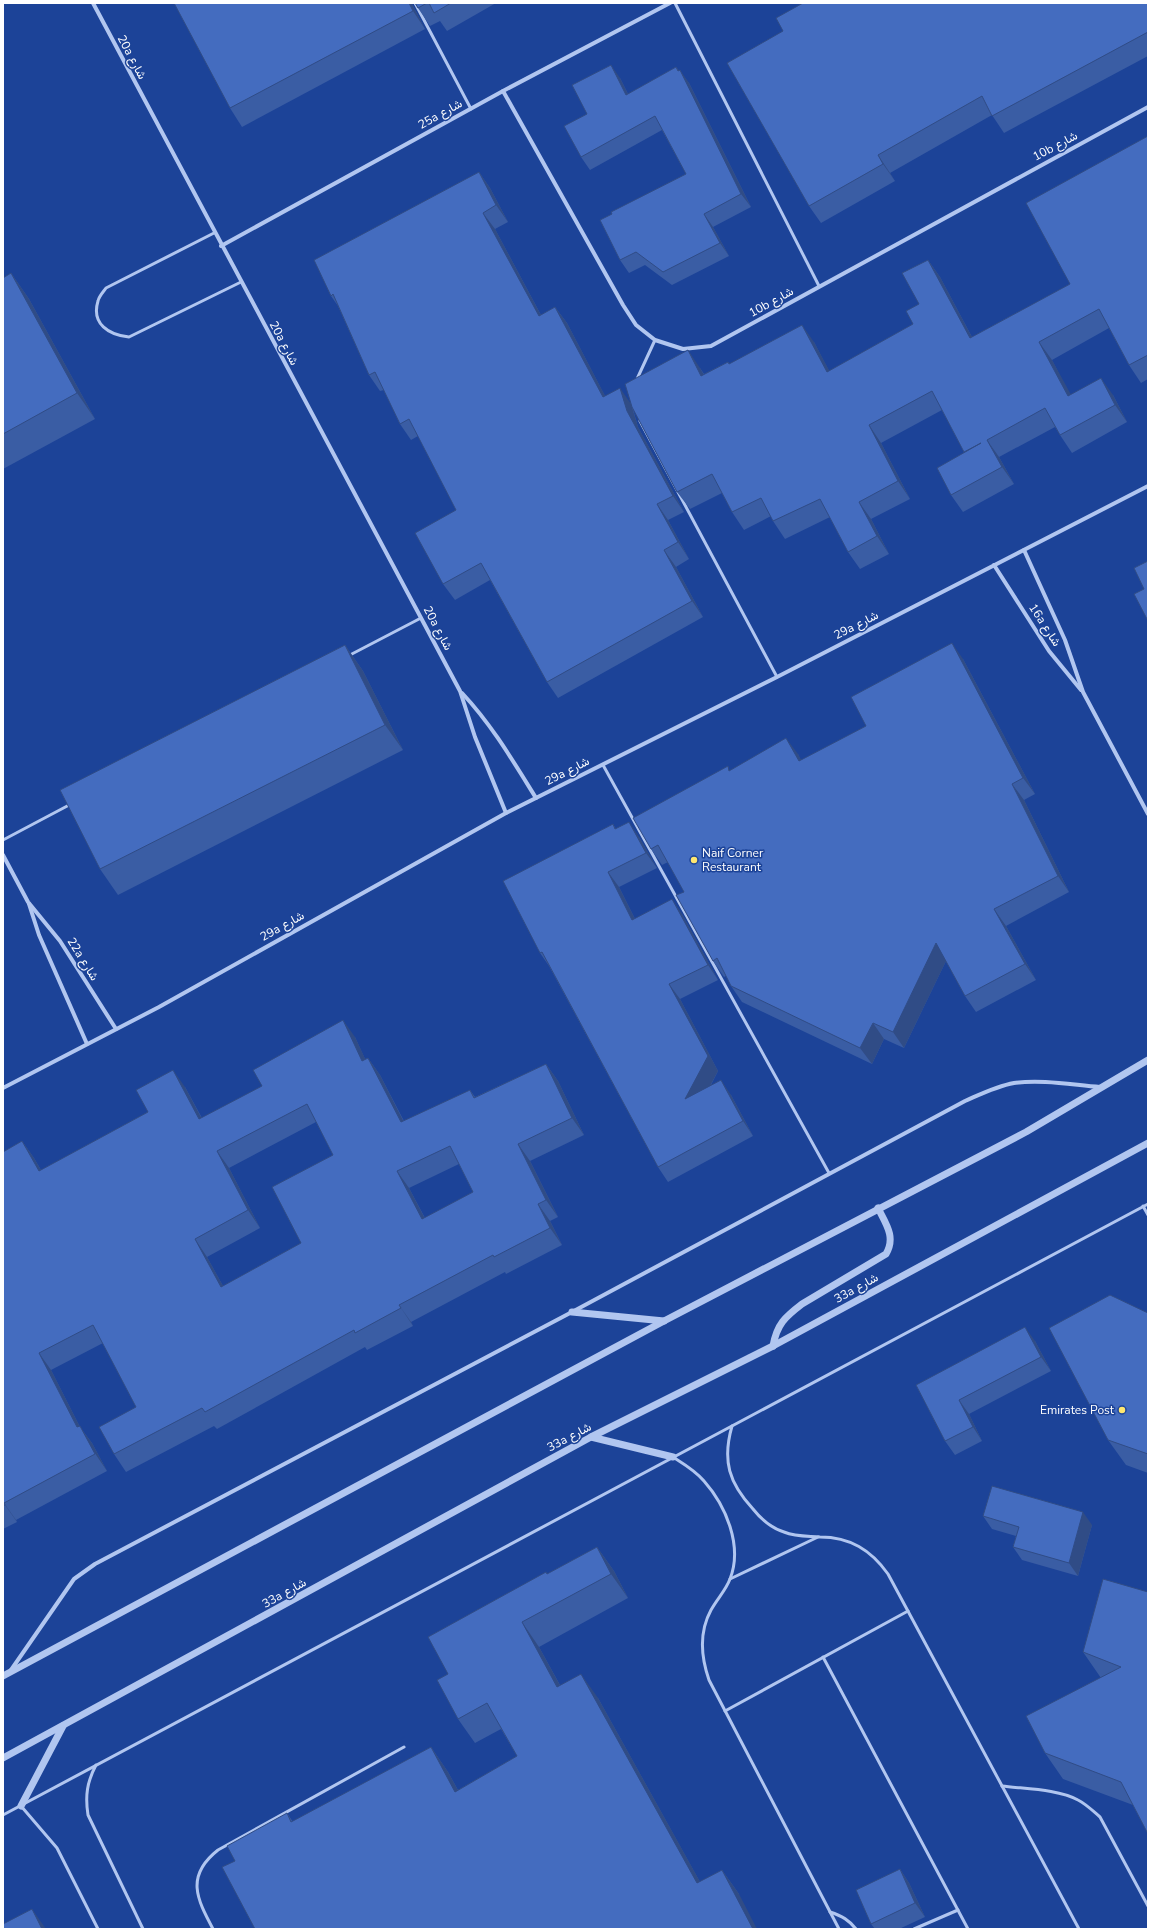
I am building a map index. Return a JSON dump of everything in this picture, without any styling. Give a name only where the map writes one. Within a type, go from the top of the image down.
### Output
[{"type":"street","name":"20a شارع","points":[[93,3],[240,282],[460,691],[477,743],[506,813]]},
{"type":"street","name":"25a شارع","points":[[221,246],[503,91],[670,3]]},
{"type":"street","name":"10b شارع","points":[[503,91],[623,305],[636,325],[655,340],[683,349],[711,346],[818,286],[1148,107]]},
{"type":"street","name":"29a شارع","points":[[3,1088],[159,1007],[506,813],[777,677],[1148,486]]},
{"type":"street","name":"16a شارع","points":[[1024,550],[1064,640],[1083,692],[1148,814]]},
{"type":"street","name":"16a شارع","points":[[994,565],[1049,651],[1083,692]]},
{"type":"street","name":"20a شارع","points":[[460,691],[499,738],[536,798]]},
{"type":"street","name":"22a شارع","points":[[3,855],[28,902],[39,936],[87,1044]]},
{"type":"street","name":"22a شارع","points":[[28,902],[60,941],[116,1029]]},
{"type":"street","points":[[6,1674],[664,1321],[1026,1132],[1148,1060]]},
{"type":"street","points":[[6,1674],[67,1589],[86,1569],[572,1312],[965,1101],[1000,1087],[1033,1082],[1101,1087]]},
{"type":"street","name":"33a شارع","points":[[3,1758],[592,1437],[773,1346],[1148,1142]]},
{"type":"street","points":[[773,1346],[775,1333],[781,1322],[791,1312],[886,1254],[891,1246],[891,1236],[878,1208]]},
{"type":"street","points":[[572,1312],[664,1321]]},
{"type":"street","points":[[592,1437],[673,1457]]},
{"type":"street","points":[[21,1806],[64,1726]]},
{"type":"lane","points":[[415,3],[471,109]]},
{"type":"lane","points":[[674,3],[818,286]]},
{"type":"lane","points":[[214,233],[106,288],[98,300],[97,314],[103,327],[115,336],[129,337],[240,282]]},
{"type":"lane","points":[[635,382],[655,340]]},
{"type":"lane","points":[[639,419],[777,677]]},
{"type":"lane","points":[[344,658],[421,618]]},
{"type":"lane","points":[[603,765],[829,1174]]},
{"type":"lane","points":[[3,840],[73,803]]},
{"type":"lane","points":[[3,1815],[96,1764],[1148,1204]]},
{"type":"lane","points":[[1143,1206],[1148,1215]]},
{"type":"lane","points":[[732,1425],[728,1439],[728,1467],[740,1496],[760,1518],[784,1533],[802,1537],[820,1537],[846,1540],[859,1545],[870,1553],[888,1574],[1079,1929]]},
{"type":"lane","points":[[673,1457],[692,1469],[704,1480],[716,1496],[726,1514],[733,1539],[735,1554],[730,1579],[711,1610],[704,1628],[702,1646],[703,1664],[709,1680],[839,1929]]},
{"type":"lane","points":[[730,1579],[820,1537]]},
{"type":"lane","points":[[725,1711],[908,1611]]},
{"type":"lane","points":[[823,1657],[968,1929]]},
{"type":"lane","points":[[213,1929],[199,1903],[197,1891],[197,1880],[208,1858],[218,1850],[404,1747]]},
{"type":"lane","points":[[96,1764],[89,1779],[86,1794],[88,1815],[143,1929]]},
{"type":"lane","points":[[1002,1786],[1065,1795],[1090,1807],[1100,1817],[1148,1906]]},
{"type":"lane","points":[[21,1806],[57,1848],[98,1929]]},
{"type":"lane","points":[[914,1929],[958,1910]]},
{"type":"lane","points":[[830,1912],[842,1916],[850,1921],[856,1929]]},
{"type":"building","points":[[174,3],[409,3],[413,11],[230,108]]},
{"type":"building","points":[[415,3],[427,3],[418,8]]},
{"type":"building","points":[[429,3],[451,3],[434,13]]},
{"type":"building","points":[[803,3],[1148,3],[1148,32],[992,116],[982,96],[878,155],[883,164],[809,206],[727,63],[783,31],[776,18]]},
{"type":"building","points":[[611,65],[626,95],[676,67],[678,71],[680,70],[741,194],[704,214],[720,243],[663,272],[636,252],[620,260],[600,220],[612,214],[611,212],[686,174],[655,116],[581,157],[564,126],[587,114],[572,85]]},
{"type":"building","points":[[1148,136],[1148,355],[1129,365],[1099,309],[1039,342],[1068,396],[1101,378],[1115,405],[1060,435],[1045,408],[987,440],[1002,467],[951,495],[937,468],[981,443],[964,452],[932,391],[869,425],[898,481],[859,502],[877,536],[848,552],[820,499],[773,521],[761,498],[732,512],[712,474],[677,492],[632,407],[625,384],[688,350],[701,376],[728,362],[729,364],[802,325],[827,372],[913,324],[906,311],[919,304],[902,273],[928,260],[970,338],[1070,284],[1026,203]]},
{"type":"building","points":[[479,172],[496,205],[483,213],[539,316],[555,307],[603,397],[620,388],[627,411],[673,496],[657,504],[678,542],[664,550],[692,601],[547,682],[481,563],[443,584],[415,533],[456,510],[409,419],[400,424],[375,372],[369,375],[333,294],[331,296],[314,260]]},
{"type":"building","points":[[11,273],[77,393],[3,434],[3,278]]},
{"type":"building","points":[[1148,561],[1148,621],[1134,594],[1144,589],[1134,568]]},
{"type":"building","points":[[952,643],[1023,778],[1012,784],[1058,876],[994,909],[1025,964],[965,996],[936,943],[893,1032],[873,1023],[860,1048],[731,986],[717,958],[713,961],[676,895],[684,892],[658,845],[651,849],[633,818],[728,766],[729,771],[786,738],[799,761],[866,726],[851,697]]},
{"type":"building","points":[[345,645],[385,725],[100,869],[60,790]]},
{"type":"building","points":[[629,822],[646,853],[608,872],[632,920],[672,899],[708,965],[669,984],[708,1056],[685,1099],[721,1080],[743,1121],[658,1167],[542,952],[540,953],[503,881],[613,824],[615,829]]},
{"type":"building","points":[[343,1020],[362,1061],[368,1058],[401,1122],[470,1090],[474,1098],[546,1064],[572,1118],[518,1144],[546,1200],[538,1204],[550,1228],[494,1257],[493,1255],[399,1305],[401,1308],[355,1333],[354,1330],[205,1412],[202,1408],[114,1454],[99,1427],[136,1407],[93,1325],[39,1353],[77,1427],[80,1426],[95,1454],[4,1503],[5,1505],[3,1506],[3,1152],[22,1141],[39,1171],[148,1112],[136,1090],[173,1070],[199,1119],[262,1086],[253,1070]],"holes":[[[307,1104],[333,1155],[272,1187],[301,1243],[221,1287],[195,1239],[248,1210],[217,1151]],[[450,1146],[473,1192],[422,1219],[397,1171]]]},
{"type":"building","name":"Emirates Post","points":[[1110,1295],[1148,1313],[1148,1454],[1108,1440],[1049,1328]]},
{"type":"building","points":[[1025,1327],[1041,1357],[959,1400],[973,1427],[945,1441],[916,1385]]},
{"type":"building","points":[[992,1486],[1083,1512],[1069,1563],[1013,1547],[1019,1527],[983,1516]]},
{"type":"building","points":[[597,1547],[611,1574],[522,1622],[557,1687],[581,1674],[697,1883],[722,1870],[753,1929],[255,1929],[222,1867],[235,1861],[227,1846],[287,1813],[291,1822],[431,1747],[455,1792],[517,1756],[487,1703],[458,1719],[437,1680],[448,1674],[428,1637],[546,1572],[547,1574]]},
{"type":"building","points":[[1103,1579],[1148,1592],[1148,1834],[1121,1782],[1045,1753],[1026,1716],[1121,1667],[1083,1652]]},
{"type":"building","points":[[900,1869],[915,1903],[871,1924],[856,1890]]},
{"type":"building","points":[[32,1909],[42,1929],[3,1929],[3,1924]]},
{"type":"place","name":"Naif Corner Restaurant","points":[[694,860]]},
{"type":"place","name":"Emirates Post","points":[[1122,1410]]}]
